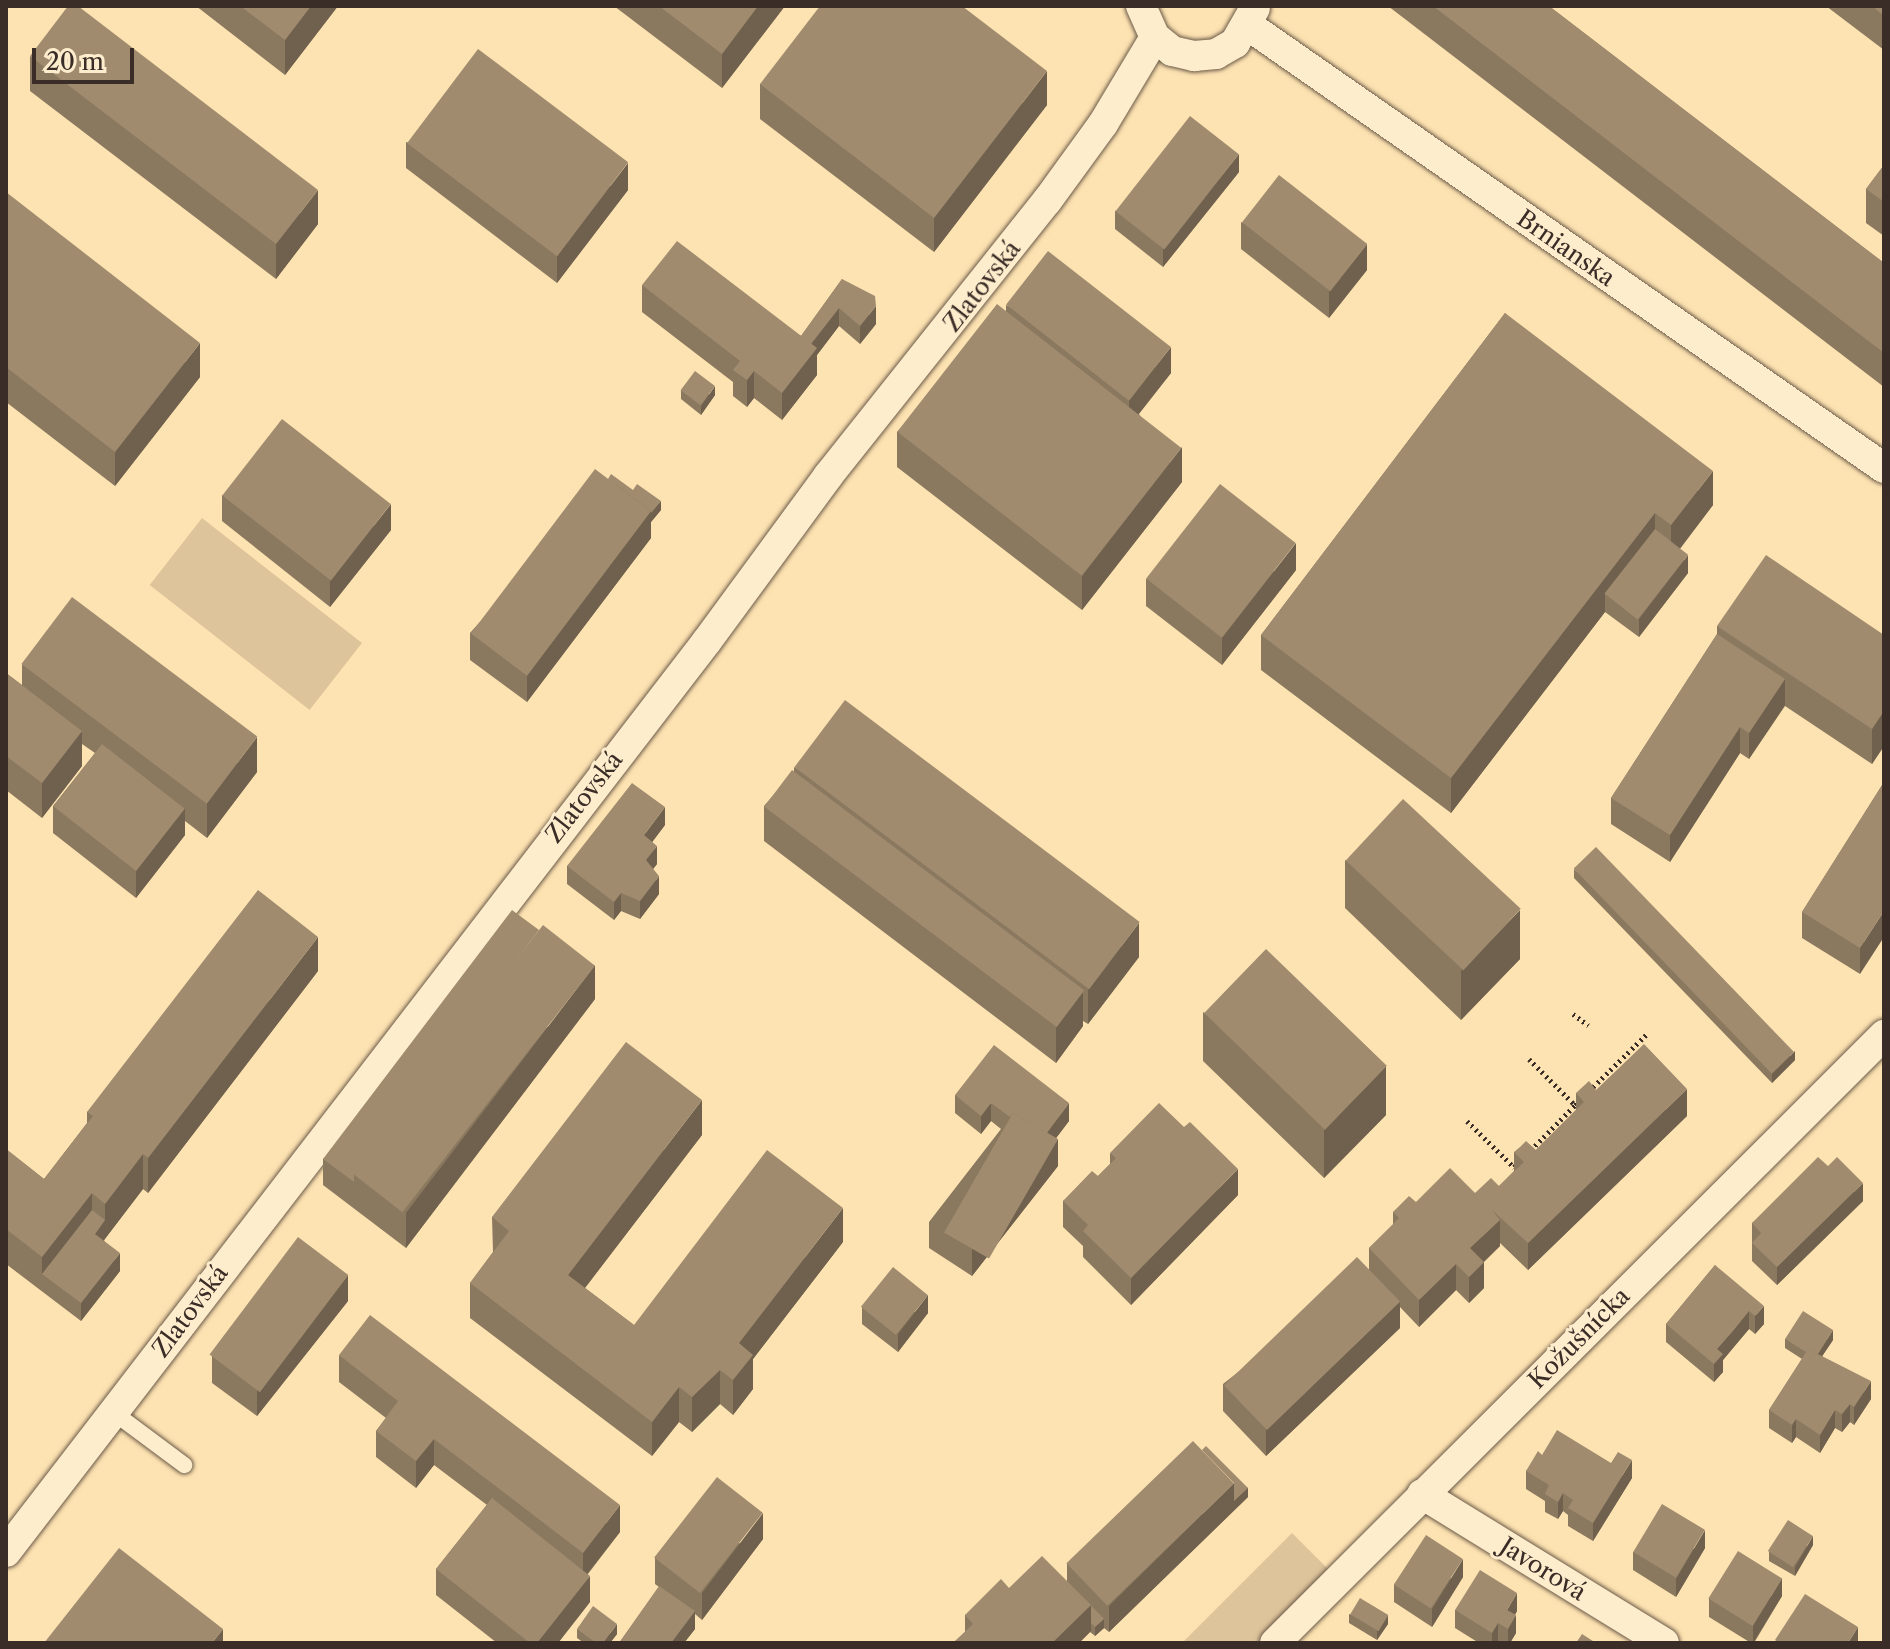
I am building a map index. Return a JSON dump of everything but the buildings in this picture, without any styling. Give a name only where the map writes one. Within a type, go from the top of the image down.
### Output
[{"type":"street","points":[[1141,6],[1155,37],[1172,51],[1205,55],[1235,43],[1252,16]]},
{"type":"street","name":"Brnianska","points":[[1252,16],[1884,468]]},
{"type":"street","name":"Zlatovská","points":[[6,1552],[707,641],[828,476],[1047,201],[1103,124],[1155,37]]},
{"type":"street","name":"Kožušnícka","points":[[1275,1643],[1884,1035]]},
{"type":"street","name":"Javorová","points":[[1422,1494],[1664,1643]]},
{"type":"lane","points":[[113,1412],[184,1465]]},
{"type":"path","points":[[1573,1014],[1588,1025]]},
{"type":"path","points":[[1467,1121],[1514,1167],[1648,1033]]},
{"type":"path","points":[[1529,1059],[1575,1105]]},
{"type":"shaded area","points":[[202,518],[362,643],[310,710],[150,585]]},
{"type":"shaded area","points":[[1292,1533],[1338,1579],[1278,1643],[1182,1643]]}]
